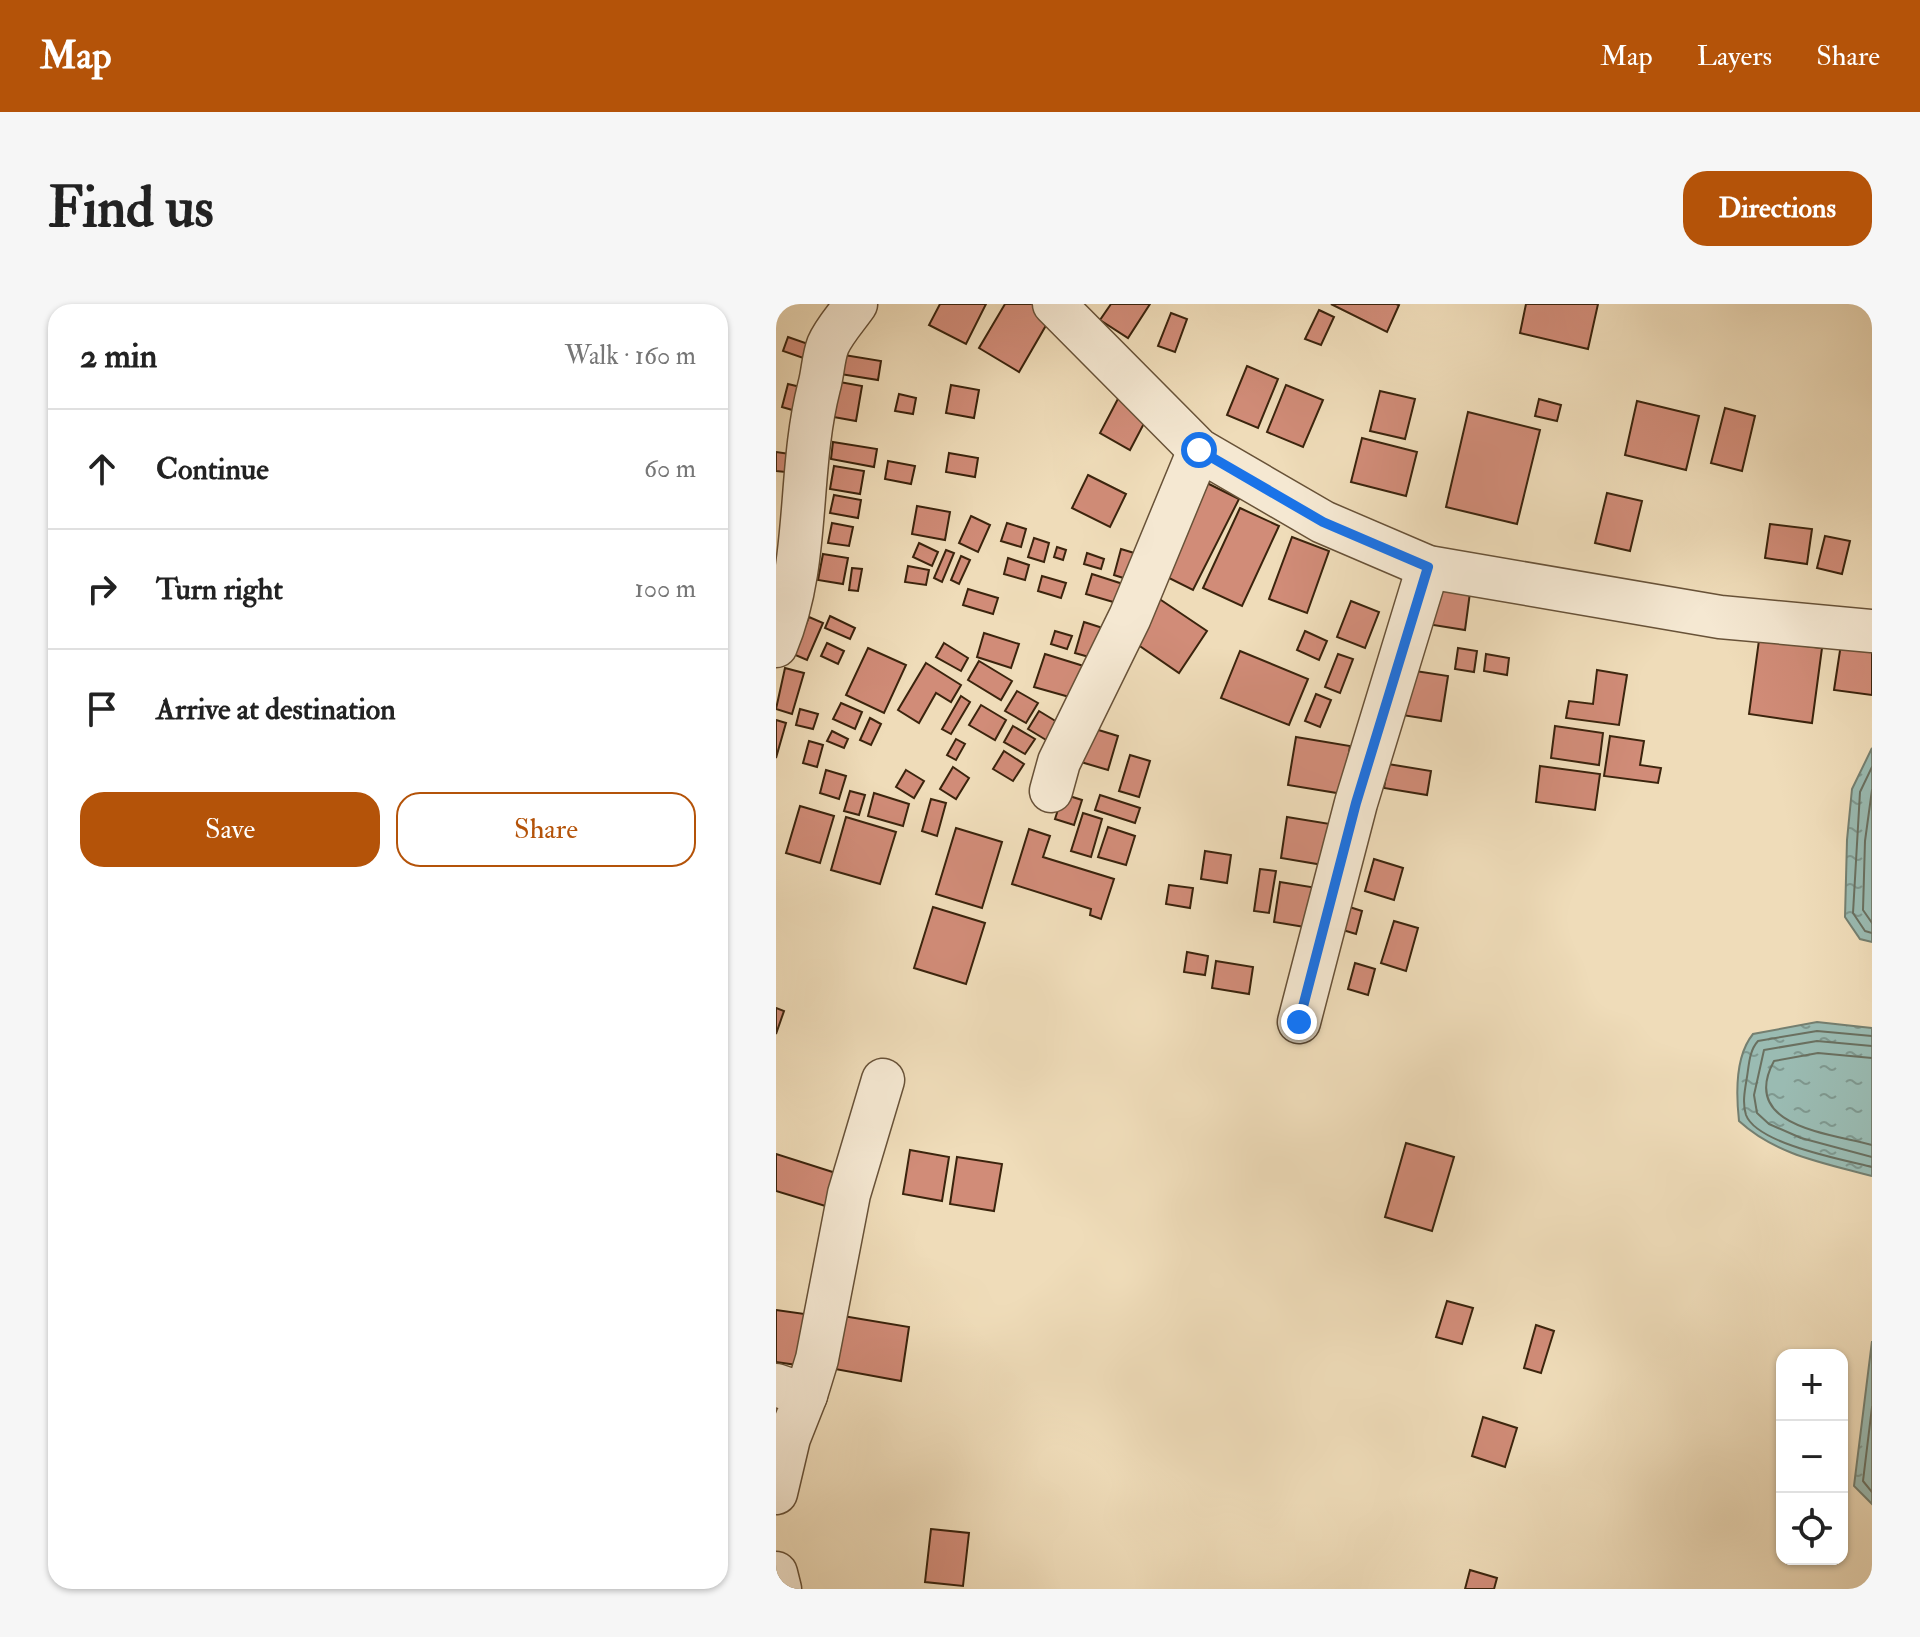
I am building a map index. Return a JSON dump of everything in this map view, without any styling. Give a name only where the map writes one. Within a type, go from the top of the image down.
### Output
[{"type":"street","points":[[776,646],[790,612],[802,548],[801,500],[792,442],[828,344],[856,304]]},
{"type":"street","points":[[1054,304],[1199,450],[1323,522],[1428,567],[1720,617],[1872,631]]},
{"type":"street","points":[[1051,791],[1059,762],[1130,617],[1199,450]]},
{"type":"street","points":[[1299,1022],[1356,803],[1428,567]]},
{"type":"street","points":[[776,1493],[789,1438],[791,1390],[817,1359],[849,1194],[883,1080]]},
{"type":"street","points":[[776,1573],[780,1589]]},
{"type":"water","points":[[1872,748],[1872,942],[1860,939],[1845,917],[1852,789]]},
{"type":"water","points":[[1817,1022],[1872,1028],[1872,1176],[1785,1150],[1753,1133],[1739,1121],[1737,1087],[1740,1064],[1753,1034]]},
{"type":"water","points":[[1872,1341],[1872,1504],[1854,1486]]},
{"type":"building","points":[[940,304],[986,304],[966,344],[929,325]]},
{"type":"building","points":[[1005,304],[1034,304],[1052,315],[1019,372],[979,348]]},
{"type":"building","points":[[1111,304],[1150,304],[1128,338],[1100,320]]},
{"type":"building","points":[[1331,304],[1396,304],[1399,305],[1387,332]]},
{"type":"building","points":[[1526,304],[1598,304],[1588,349],[1520,333]]},
{"type":"building","points":[[1319,310],[1334,317],[1321,345],[1305,339]]},
{"type":"building","points":[[1171,313],[1187,319],[1175,352],[1158,346]]},
{"type":"building","points":[[788,337],[814,346],[809,360],[783,351]]},
{"type":"building","points":[[838,354],[881,361],[878,380],[834,373]]},
{"type":"building","points":[[1247,366],[1278,379],[1258,428],[1227,415]]},
{"type":"building","points":[[834,381],[862,386],[856,421],[828,416]]},
{"type":"building","points":[[788,384],[813,390],[806,414],[782,407]]},
{"type":"building","points":[[951,385],[979,390],[974,418],[946,413]]},
{"type":"building","points":[[1286,385],[1323,400],[1303,447],[1267,432]]},
{"type":"building","points":[[1380,391],[1415,399],[1405,439],[1370,431]]},
{"type":"building","points":[[899,394],[916,398],[913,414],[895,411]]},
{"type":"building","points":[[1120,395],[1150,412],[1130,450],[1100,433]]},
{"type":"building","points":[[1539,399],[1561,405],[1557,421],[1535,416]]},
{"type":"building","points":[[1637,401],[1699,416],[1686,470],[1625,455]]},
{"type":"building","points":[[1725,408],[1755,416],[1742,471],[1711,463]]},
{"type":"building","points":[[1468,412],[1540,430],[1517,524],[1446,507]]},
{"type":"building","points":[[1362,438],[1417,452],[1406,496],[1351,482]]},
{"type":"building","points":[[833,442],[877,449],[874,467],[831,459]]},
{"type":"building","points":[[776,452],[797,455],[795,473],[776,471]]},
{"type":"building","points":[[949,453],[978,458],[975,477],[946,472]]},
{"type":"building","points":[[888,461],[915,466],[911,484],[885,479]]},
{"type":"building","points":[[834,466],[864,471],[860,494],[830,489]]},
{"type":"building","points":[[1088,475],[1126,494],[1110,527],[1072,508]]},
{"type":"building","points":[[1207,483],[1239,499],[1193,590],[1161,574]]},
{"type":"building","points":[[1607,493],[1642,501],[1630,551],[1595,543]]},
{"type":"building","points":[[834,495],[861,500],[858,518],[830,513]]},
{"type":"building","points":[[917,506],[950,512],[945,540],[912,534]]},
{"type":"building","points":[[1240,508],[1279,526],[1242,606],[1203,588]]},
{"type":"building","points":[[971,516],[990,525],[978,552],[959,543]]},
{"type":"building","points":[[832,523],[853,527],[849,546],[828,543]]},
{"type":"building","points":[[1007,523],[1026,529],[1021,547],[1001,541]]},
{"type":"building","points":[[1770,524],[1812,529],[1807,564],[1765,558]]},
{"type":"building","points":[[1825,536],[1850,541],[1842,574],[1817,568]]},
{"type":"building","points":[[1292,537],[1329,551],[1307,613],[1269,599]]},
{"type":"building","points":[[1034,538],[1049,543],[1044,562],[1028,557]]},
{"type":"building","points":[[919,543],[938,552],[932,566],[913,557]]},
{"type":"building","points":[[1057,547],[1066,550],[1063,560],[1054,557]]},
{"type":"building","points":[[1121,549],[1144,556],[1136,582],[1114,575]]},
{"type":"building","points":[[946,550],[954,553],[942,582],[934,578]]},
{"type":"building","points":[[1087,553],[1104,559],[1101,569],[1084,564]]},
{"type":"building","points":[[823,554],[848,558],[843,584],[818,580]]},
{"type":"building","points":[[961,556],[970,560],[959,584],[951,580]]},
{"type":"building","points":[[1008,558],[1029,565],[1025,580],[1004,574]]},
{"type":"building","points":[[908,566],[929,570],[926,585],[905,582]]},
{"type":"building","points":[[852,568],[862,569],[858,591],[849,590]]},
{"type":"building","points":[[1092,574],[1126,585],[1120,604],[1086,594]]},
{"type":"building","points":[[1042,576],[1066,583],[1061,598],[1038,591]]},
{"type":"building","points":[[1434,579],[1471,585],[1465,630],[1427,624]]},
{"type":"building","points":[[968,589],[998,598],[993,614],[963,605]]},
{"type":"building","points":[[1158,598],[1207,631],[1179,673],[1131,640]]},
{"type":"building","points":[[1351,601],[1379,612],[1365,648],[1337,637]]},
{"type":"building","points":[[830,616],[855,628],[850,639],[825,628]]},
{"type":"building","points":[[809,617],[823,623],[807,660],[793,654]]},
{"type":"building","points":[[1084,622],[1112,631],[1103,661],[1075,653]]},
{"type":"building","points":[[1055,631],[1072,636],[1067,649],[1051,644]]},
{"type":"building","points":[[1305,631],[1327,641],[1319,660],[1297,650]]},
{"type":"building","points":[[984,633],[1019,644],[1011,668],[977,657]]},
{"type":"building","points":[[1759,640],[1822,648],[1812,723],[1749,714]]},
{"type":"building","points":[[827,643],[844,651],[838,664],[821,656]]},
{"type":"building","points":[[944,643],[968,658],[961,671],[936,657]]},
{"type":"building","points":[[1841,644],[1872,649],[1872,695],[1834,690]]},
{"type":"building","points":[[868,648],[906,665],[884,713],[846,695]]},
{"type":"building","points":[[1458,648],[1477,651],[1474,672],[1455,669]]},
{"type":"building","points":[[1240,651],[1308,679],[1289,725],[1221,698]]},
{"type":"building","points":[[1045,654],[1090,668],[1080,700],[1034,687]]},
{"type":"building","points":[[1338,654],[1353,659],[1340,693],[1325,687]]},
{"type":"building","points":[[1486,654],[1509,658],[1507,675],[1484,671]]},
{"type":"building","points":[[979,661],[1012,681],[1001,700],[968,680]]},
{"type":"building","points":[[926,663],[961,685],[951,702],[936,693],[919,723],[898,710]]},
{"type":"building","points":[[785,668],[804,673],[792,714],[776,709]]},
{"type":"building","points":[[1409,670],[1448,676],[1441,721],[1402,715]]},
{"type":"building","points":[[1597,670],[1627,675],[1619,725],[1566,718],[1569,701],[1593,704]]},
{"type":"building","points":[[1017,691],[1038,703],[1026,723],[1005,711]]},
{"type":"building","points":[[1316,694],[1331,700],[1320,727],[1305,721]]},
{"type":"building","points":[[961,696],[970,702],[951,734],[942,729]]},
{"type":"building","points":[[841,703],[862,712],[855,729],[833,719]]},
{"type":"building","points":[[981,705],[1006,720],[995,740],[969,725]]},
{"type":"building","points":[[800,709],[818,714],[813,729],[796,725]]},
{"type":"building","points":[[1039,711],[1067,728],[1056,746],[1028,729]]},
{"type":"building","points":[[870,718],[881,724],[871,745],[860,740]]},
{"type":"building","points":[[776,720],[786,723],[776,758]]},
{"type":"building","points":[[1013,726],[1035,739],[1025,754],[1004,742]]},
{"type":"building","points":[[1555,726],[1603,733],[1599,765],[1551,758]]},
{"type":"building","points":[[1092,728],[1118,736],[1108,770],[1081,762]]},
{"type":"building","points":[[832,731],[848,739],[844,748],[827,741]]},
{"type":"building","points":[[1610,736],[1644,741],[1640,765],[1661,768],[1658,783],[1604,776]]},
{"type":"building","points":[[1296,737],[1350,746],[1343,794],[1288,785]]},
{"type":"building","points":[[956,739],[965,744],[956,760],[947,755]]},
{"type":"building","points":[[809,741],[823,745],[817,767],[803,763]]},
{"type":"building","points":[[1004,751],[1024,764],[1013,781],[993,769]]},
{"type":"building","points":[[1130,755],[1150,761],[1139,797],[1119,791]]},
{"type":"building","points":[[1388,764],[1431,771],[1427,795],[1384,788]]},
{"type":"building","points":[[1540,766],[1600,774],[1595,810],[1536,802]]},
{"type":"building","points":[[953,767],[969,778],[956,799],[940,789]]},
{"type":"building","points":[[826,770],[846,776],[839,799],[820,793]]},
{"type":"building","points":[[906,770],[924,781],[914,798],[896,787]]},
{"type":"building","points":[[850,791],[865,795],[859,815],[844,811]]},
{"type":"building","points":[[874,793],[909,804],[903,826],[868,816]]},
{"type":"building","points":[[1063,794],[1082,800],[1074,825],[1055,819]]},
{"type":"building","points":[[1100,795],[1140,808],[1135,823],[1095,810]]},
{"type":"building","points":[[931,799],[946,803],[937,836],[922,831]]},
{"type":"building","points":[[800,806],[834,816],[820,863],[786,853]]},
{"type":"building","points":[[1083,813],[1102,819],[1091,857],[1071,851]]},
{"type":"building","points":[[846,817],[896,832],[880,884],[831,870]]},
{"type":"building","points":[[1287,817],[1330,824],[1323,865],[1281,858]]},
{"type":"building","points":[[1108,827],[1135,836],[1126,865],[1098,857]]},
{"type":"building","points":[[956,828],[1002,842],[982,908],[936,894]]},
{"type":"building","points":[[1029,829],[1050,836],[1043,857],[1114,879],[1101,919],[1090,915],[1091,909],[1012,884]]},
{"type":"building","points":[[1205,851],[1231,855],[1227,883],[1201,879]]},
{"type":"building","points":[[1374,859],[1403,868],[1394,900],[1365,891]]},
{"type":"building","points":[[1260,869],[1276,871],[1269,913],[1254,911]]},
{"type":"building","points":[[1280,882],[1317,888],[1311,928],[1274,922]]},
{"type":"building","points":[[1169,885],[1193,888],[1190,908],[1166,904]]},
{"type":"building","points":[[1340,904],[1362,911],[1356,934],[1333,927]]},
{"type":"building","points":[[933,907],[985,923],[966,984],[914,968]]},
{"type":"building","points":[[1394,921],[1418,928],[1406,971],[1381,963]]},
{"type":"building","points":[[1187,952],[1208,956],[1205,975],[1184,972]]},
{"type":"building","points":[[1216,961],[1253,967],[1249,994],[1212,988]]},
{"type":"building","points":[[1355,963],[1375,969],[1368,995],[1348,989]]},
{"type":"building","points":[[776,1008],[784,1011],[776,1034]]},
{"type":"building","points":[[1406,1143],[1454,1157],[1432,1231],[1385,1217]]},
{"type":"building","points":[[910,1150],[949,1157],[942,1201],[903,1194]]},
{"type":"building","points":[[776,1154],[842,1175],[832,1208],[776,1191]]},
{"type":"building","points":[[957,1157],[1002,1164],[994,1211],[950,1204]]},
{"type":"building","points":[[1447,1301],[1473,1308],[1462,1344],[1436,1337]]},
{"type":"building","points":[[776,1310],[812,1315],[804,1366],[776,1362]]},
{"type":"building","points":[[843,1316],[909,1327],[901,1381],[835,1369]]},
{"type":"building","points":[[1536,1325],[1554,1331],[1541,1373],[1524,1368]]},
{"type":"building","points":[[1483,1417],[1517,1428],[1505,1467],[1472,1456]]},
{"type":"building","points":[[931,1529],[969,1533],[963,1586],[925,1582]]},
{"type":"building","points":[[1470,1570],[1497,1578],[1494,1589],[1465,1589]]},
{"type":"route","points":[[1199,450],[1323,522],[1428,567],[1356,803],[1299,1022]]}]
